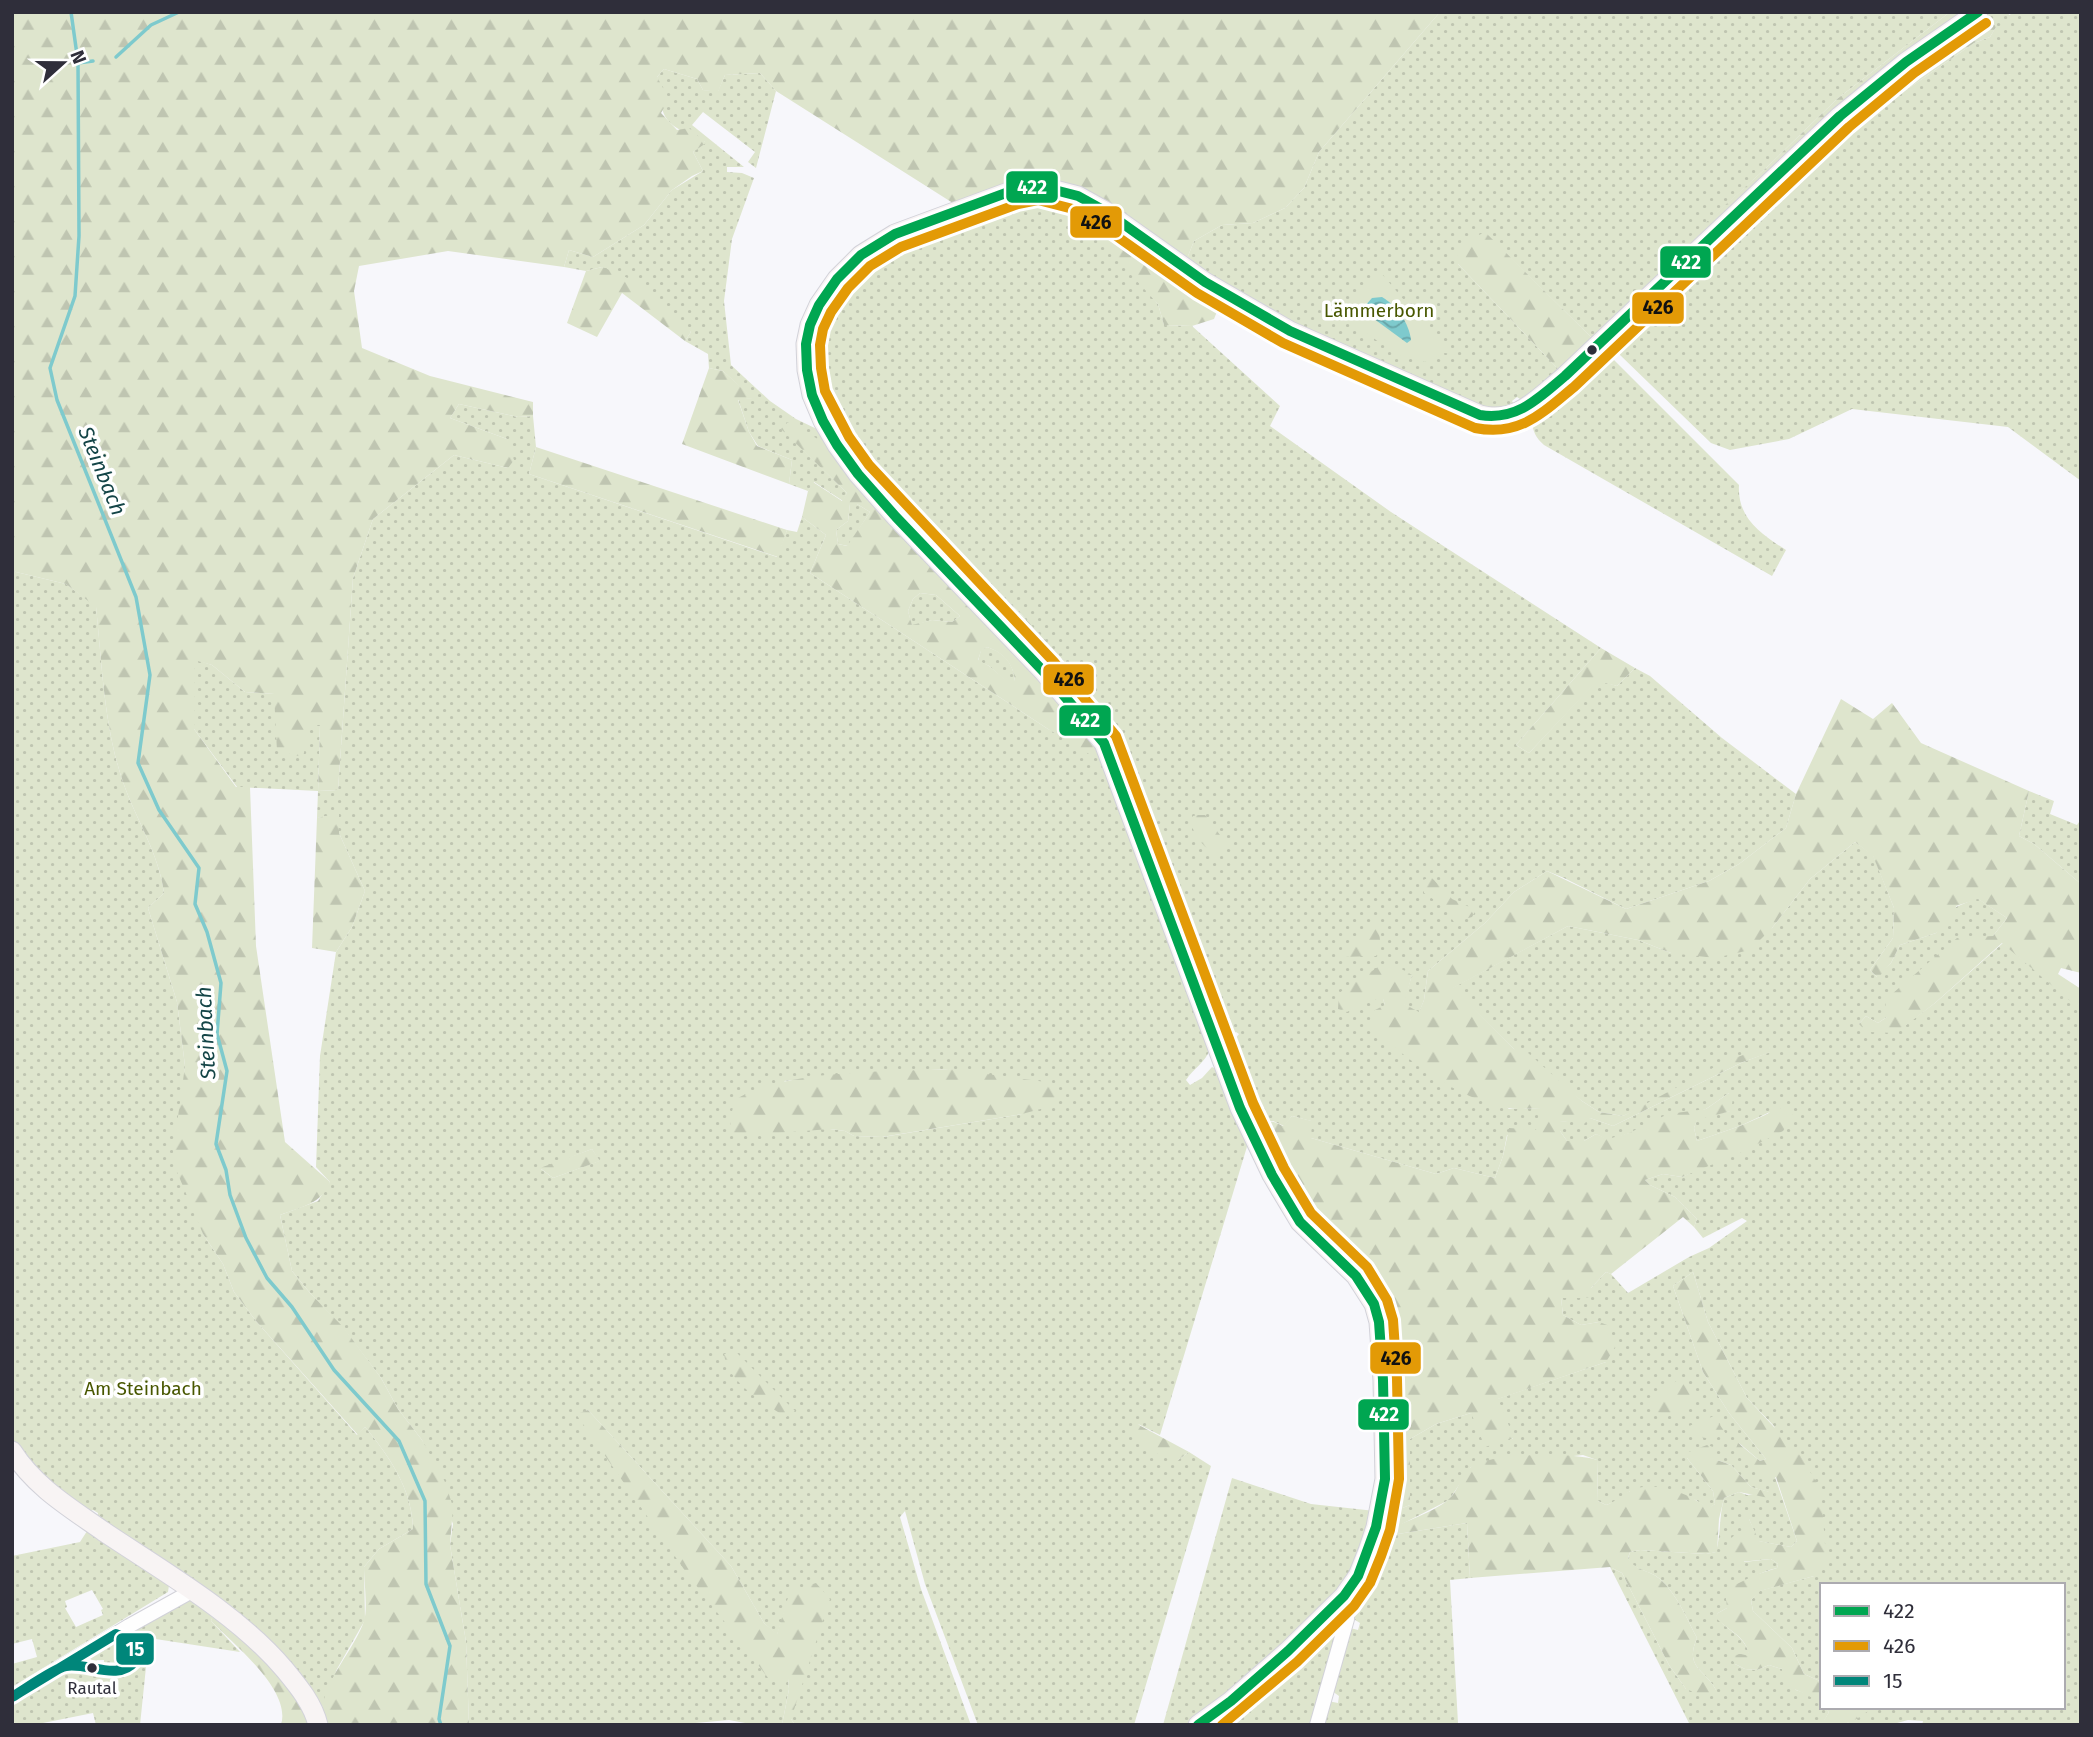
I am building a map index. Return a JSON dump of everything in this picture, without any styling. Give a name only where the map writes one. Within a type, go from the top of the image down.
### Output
[{"type":"street","points":[[1198,1725],[1231,1701],[1288,1651],[1344,1596],[1358,1576],[1378,1518],[1385,1479],[1379,1322],[1374,1304],[1356,1276],[1300,1222],[1272,1175],[1240,1108],[1104,743],[1044,672],[888,509],[837,445],[812,395],[806,344],[810,325],[825,296],[861,255],[895,234],[1014,190],[1039,186],[1078,195],[1205,282],[1290,331],[1480,415],[1492,418],[1508,417],[1525,409],[1564,376],[1840,116],[1906,62],[1978,12]]},
{"type":"street","points":[[12,1451],[22,1466],[58,1500],[192,1591],[247,1634],[279,1663],[299,1687],[313,1710],[318,1725]]},
{"type":"street","points":[[12,1697],[192,1591]]},
{"type":"street","points":[[1317,1725],[1346,1619],[1344,1596]]},
{"type":"green space","points":[[12,12],[1440,12],[1319,152],[1304,188],[1285,208],[1253,223],[1222,225],[1194,241],[1186,261],[1069,185],[956,205],[776,91],[760,73],[725,75],[718,92],[703,90],[697,79],[664,69],[657,77],[669,99],[661,113],[677,130],[689,128],[706,143],[693,152],[703,171],[672,190],[644,225],[593,257],[569,250],[564,267],[448,251],[359,266],[354,291],[362,348],[430,376],[533,402],[533,416],[518,417],[459,404],[450,418],[507,439],[514,460],[508,468],[454,455],[373,519],[353,578],[338,790],[318,791],[320,725],[310,725],[303,757],[277,751],[274,694],[245,692],[212,665],[194,660],[194,729],[236,787],[250,787],[256,946],[285,1142],[330,1182],[316,1200],[280,1215],[292,1271],[344,1328],[381,1378],[398,1409],[422,1440],[445,1482],[453,1507],[450,1545],[466,1642],[469,1725],[324,1725],[322,1712],[329,1685],[364,1621],[364,1567],[379,1549],[413,1529],[409,1500],[391,1462],[365,1427],[358,1435],[256,1321],[234,1292],[223,1264],[203,1234],[172,1160],[185,1066],[177,1002],[148,908],[164,893],[157,864],[128,796],[117,761],[105,695],[96,607],[66,584],[12,571]]},
{"type":"green space","points":[[1440,12],[1950,12],[1837,99],[1692,236],[1697,244],[1594,340],[1485,233],[1458,264],[1560,371],[1523,401],[1517,397],[1512,401],[1515,406],[1486,410],[1290,325],[1186,261],[1194,241],[1222,225],[1253,223],[1285,208],[1304,188],[1319,152]]},
{"type":"green space","points":[[1950,12],[1968,12],[1697,244],[1691,236],[1837,99]]},
{"type":"green space","points":[[2008,12],[2009,15],[2015,12],[2081,12],[2081,481],[2008,427],[1852,409],[1789,439],[1730,450],[1711,443],[1620,355],[1611,340],[1822,141],[1834,146],[1899,95],[1974,43],[1990,37],[1996,27],[1987,14]]},
{"type":"green space","points":[[1987,14],[1996,27],[1990,37],[1974,43],[1899,95],[1834,146],[1822,141],[1949,38]]},
{"type":"green space","points":[[664,69],[697,79],[703,90],[718,91],[725,75],[760,73],[776,91],[756,168],[748,162],[755,152],[703,112],[692,125],[744,167],[727,167],[727,172],[742,173],[754,178],[732,239],[724,301],[731,365],[770,401],[796,419],[821,431],[830,446],[782,429],[847,493],[843,501],[814,482],[808,491],[789,484],[792,460],[758,446],[749,432],[738,399],[752,398],[723,371],[709,368],[708,354],[685,341],[691,332],[602,267],[586,271],[564,267],[569,250],[593,257],[644,225],[672,190],[703,171],[693,152],[705,142],[673,125],[663,112],[657,77]]},
{"type":"green space","points":[[1038,190],[1073,199],[1069,206],[1047,201],[953,231],[941,229],[938,223]]},
{"type":"green space","points":[[1073,199],[1158,304],[1164,325],[1192,326],[1280,406],[1270,426],[1391,512],[1601,648],[1516,745],[1529,753],[1597,680],[1617,686],[1635,668],[1650,676],[1722,738],[1796,794],[1786,828],[1739,864],[1709,881],[1626,909],[1547,871],[1514,892],[1485,923],[1428,971],[1424,1000],[1419,1013],[1403,1004],[1412,975],[1346,1012],[1370,999],[1383,999],[1385,1005],[1509,1109],[1541,1108],[1537,1130],[1507,1135],[1495,1178],[1454,1168],[1436,1174],[1311,1138],[1311,1121],[1292,1116],[1284,1126],[1263,1118],[1252,1122],[1224,1052],[1239,1034],[1236,1032],[1221,1040],[1122,764],[1126,748],[1095,701],[1022,615],[964,558],[939,541],[898,500],[863,454],[854,457],[818,393],[812,346],[823,306],[867,259],[898,239],[938,223],[953,231],[1047,201],[1069,206]]},
{"type":"green space","points":[[1079,202],[1222,299],[1214,319],[1192,326],[1164,325],[1158,304],[1078,217]]},
{"type":"green space","points":[[1485,232],[1594,340],[1560,371],[1458,264],[1458,252],[1469,240]]},
{"type":"green space","points":[[602,267],[630,279],[661,301],[691,332],[685,341],[622,293],[597,337],[567,323],[586,271]]},
{"type":"green space","name":"Lämmerborn","points":[[1382,274],[1419,318],[1458,355],[1445,353],[1425,362],[1398,355],[1363,331],[1342,308]]},
{"type":"green space","points":[[1598,352],[1614,360],[1739,485],[1739,497],[1746,516],[1768,538],[1786,550],[1772,576],[1544,445],[1538,438],[1533,428],[1533,415]]},
{"type":"green space","points":[[709,368],[723,371],[753,398],[738,400],[749,432],[757,446],[792,460],[789,484],[682,444]]},
{"type":"green space","points":[[459,404],[518,417],[533,416],[536,447],[529,474],[777,557],[787,530],[797,532],[802,517],[826,535],[810,573],[1048,729],[1103,754],[1210,1049],[1206,1058],[1186,1080],[1190,1085],[1202,1078],[1212,1067],[1218,1070],[1249,1140],[1160,1435],[1138,1424],[1178,1460],[1189,1452],[1211,1466],[1134,1725],[978,1725],[925,1584],[905,1511],[900,1517],[921,1589],[971,1725],[795,1725],[791,1719],[791,1591],[777,1635],[764,1623],[731,1566],[588,1410],[577,1415],[788,1679],[789,1689],[782,1725],[756,1725],[729,1720],[673,1725],[469,1725],[466,1642],[450,1545],[453,1524],[422,1440],[398,1409],[381,1378],[344,1329],[292,1271],[280,1215],[318,1201],[330,1182],[316,1167],[320,1056],[336,952],[352,927],[365,891],[339,833],[339,814],[317,818],[318,791],[338,790],[353,578],[373,519],[454,455],[508,468],[507,439],[450,418]],"holes":[[[949,1069],[1022,1114],[883,1137],[854,1136],[845,1131],[830,1129],[784,1081]],[[592,1149],[599,1161],[553,1178],[541,1169]]]},
{"type":"green space","points":[[788,422],[830,446],[1039,676],[1103,754],[1089,754],[1048,729],[810,573],[826,535],[802,517],[808,491],[813,482],[842,501],[847,493],[781,429]],"holes":[[[850,504],[857,504],[870,512],[847,546],[838,544],[836,530],[848,521]],[[920,593],[936,595],[960,616],[952,622],[932,620],[912,625],[908,611],[913,599]],[[987,647],[1003,656],[1010,664],[1015,681],[1007,681],[978,660],[981,651]]]},
{"type":"green space","points":[[536,447],[787,530],[778,557],[529,474]]},
{"type":"green space","points":[[863,453],[926,528],[985,579],[1060,656],[1105,713],[1121,740],[1130,763],[1122,764],[1098,722],[901,515],[854,457]]},
{"type":"green space","points":[[850,504],[857,504],[870,512],[848,546],[838,544],[836,530],[848,521]]},
{"type":"green space","name":"Am Steinbach","points":[[12,571],[66,584],[96,606],[105,695],[117,761],[128,796],[157,864],[164,893],[148,908],[177,1002],[185,1066],[183,1091],[203,1234],[223,1264],[234,1292],[256,1321],[357,1435],[365,1427],[391,1462],[409,1500],[413,1529],[379,1549],[364,1567],[365,1620],[337,1669],[320,1713],[303,1684],[97,1520],[98,1513],[93,1510],[87,1513],[27,1462],[12,1439]]},
{"type":"green space","points":[[920,593],[936,595],[960,616],[952,622],[932,620],[912,626],[908,611],[913,599]]},
{"type":"green space","points":[[987,647],[999,652],[1007,660],[1015,681],[1007,682],[989,666],[978,661],[981,650]]},
{"type":"green space","points":[[1601,648],[1635,668],[1617,686],[1597,681],[1529,753],[1516,745]]},
{"type":"green space","points":[[194,659],[212,665],[245,692],[274,694],[310,724],[320,725],[318,791],[237,787],[194,729]]},
{"type":"green space","points":[[1841,699],[1873,719],[1892,703],[1921,743],[2029,791],[2019,836],[2034,844],[2081,884],[2081,973],[2061,968],[2058,974],[2081,989],[2081,1000],[2077,1007],[2002,943],[1935,1003],[1896,1033],[1867,1032],[1859,1024],[1866,1016],[1878,1023],[1887,1017],[1885,1000],[1957,938],[1993,936],[2007,918],[1978,899],[1956,906],[1954,921],[1936,933],[1900,945],[1891,963],[1878,978],[1870,970],[1893,938],[1894,908],[1873,856],[1855,842],[1810,879],[1772,928],[1750,950],[1715,958],[1671,953],[1638,940],[1568,926],[1453,988],[1514,1049],[1527,1052],[1582,1101],[1599,1112],[1623,1116],[1726,1061],[1769,1046],[1771,1052],[1743,1062],[1613,1126],[1590,1118],[1583,1125],[1574,1121],[1560,1122],[1560,1131],[1567,1141],[1584,1141],[1596,1134],[1608,1139],[1629,1133],[1668,1114],[1706,1109],[1729,1093],[1733,1098],[1731,1111],[1697,1120],[1694,1128],[1697,1141],[1790,1104],[1793,1117],[1783,1131],[1740,1153],[1682,1177],[1663,1174],[1645,1180],[1675,1197],[1697,1219],[1694,1227],[1683,1217],[1611,1274],[1606,1272],[1591,1288],[1589,1298],[1561,1298],[1563,1315],[1581,1325],[1599,1322],[1610,1326],[1615,1347],[1606,1362],[1498,1399],[1514,1438],[1485,1447],[1471,1413],[1436,1424],[1410,1439],[1410,1505],[1387,1514],[1384,1321],[1304,1219],[1259,1126],[1271,1122],[1283,1126],[1292,1116],[1312,1121],[1311,1138],[1436,1174],[1454,1168],[1495,1178],[1509,1128],[1536,1130],[1540,1108],[1508,1108],[1488,1103],[1451,1087],[1417,1065],[1370,1026],[1371,1012],[1385,1005],[1383,999],[1370,1000],[1347,1012],[1338,1009],[1339,993],[1381,965],[1398,967],[1412,975],[1404,1004],[1419,1012],[1424,1000],[1428,971],[1485,923],[1514,892],[1547,871],[1626,909],[1709,881],[1739,864],[1786,828],[1796,794]]},
{"type":"green space","points":[[2029,791],[2054,801],[2050,814],[2077,825],[2081,819],[2081,884],[2034,844],[2019,836]]},
{"type":"green space","points":[[339,813],[339,833],[365,891],[352,927],[336,952],[312,948],[317,818]]},
{"type":"green space","points":[[1205,815],[1226,843],[1225,853],[1217,856],[1198,839],[1192,822],[1193,816]]},
{"type":"green space","points":[[1855,842],[1873,855],[1894,908],[1893,938],[1870,970],[1877,977],[1891,963],[1900,945],[1936,933],[1956,907],[1977,898],[2007,918],[1993,936],[1887,1017],[1878,1023],[1866,1016],[1859,1024],[1896,1032],[1935,1003],[2003,943],[2077,1006],[2081,1000],[2081,1725],[1922,1725],[1923,1721],[1908,1720],[1890,1725],[1844,1725],[1870,1709],[2065,1709],[2065,1583],[1820,1583],[1820,1681],[1804,1674],[1792,1648],[1753,1611],[1751,1600],[1759,1591],[1814,1576],[1774,1426],[1747,1398],[1708,1322],[1693,1272],[1673,1286],[1703,1372],[1729,1413],[1766,1459],[1760,1461],[1739,1443],[1763,1478],[1775,1477],[1797,1541],[1791,1547],[1758,1541],[1749,1519],[1744,1562],[1771,1559],[1778,1564],[1777,1568],[1762,1573],[1739,1587],[1729,1600],[1727,1608],[1716,1617],[1741,1639],[1748,1650],[1750,1657],[1735,1664],[1745,1669],[1757,1670],[1769,1665],[1782,1669],[1796,1690],[1813,1696],[1820,1703],[1820,1709],[1829,1712],[1824,1721],[1829,1725],[1690,1725],[1610,1567],[1622,1573],[1669,1665],[1686,1689],[1716,1690],[1694,1662],[1697,1638],[1677,1599],[1660,1579],[1635,1566],[1628,1559],[1630,1552],[1640,1550],[1706,1554],[1716,1552],[1724,1498],[1739,1492],[1747,1495],[1769,1492],[1751,1487],[1731,1465],[1717,1460],[1687,1458],[1713,1491],[1715,1504],[1708,1509],[1696,1500],[1630,1491],[1606,1505],[1598,1501],[1597,1460],[1583,1455],[1471,1467],[1449,1500],[1398,1526],[1381,1531],[1387,1514],[1410,1505],[1410,1439],[1436,1424],[1471,1413],[1513,1439],[1497,1399],[1606,1362],[1599,1322],[1581,1325],[1563,1315],[1561,1298],[1591,1288],[1606,1272],[1628,1293],[1709,1248],[1747,1221],[1742,1218],[1703,1238],[1694,1227],[1697,1219],[1675,1197],[1645,1180],[1663,1174],[1682,1177],[1709,1164],[1770,1112],[1697,1141],[1694,1128],[1697,1119],[1730,1111],[1729,1093],[1706,1109],[1608,1140],[1596,1134],[1584,1141],[1567,1141],[1560,1131],[1560,1122],[1590,1118],[1613,1126],[1743,1062],[1770,1052],[1769,1047],[1623,1116],[1599,1112],[1514,1049],[1452,988],[1568,926],[1638,940],[1671,953],[1772,928],[1810,879]]},
{"type":"green space","points":[[1431,877],[1452,899],[1476,910],[1472,917],[1454,922],[1442,905],[1424,893],[1423,880]]},
{"type":"green space","points":[[1371,922],[1378,922],[1381,949],[1376,956],[1341,957],[1342,949]]},
{"type":"green space","points":[[949,1069],[1046,1082],[1061,1095],[1048,1107],[1022,1114],[882,1137],[854,1136],[845,1131],[830,1129],[739,1136],[731,1134],[730,1119],[735,1100],[755,1090],[808,1077]]},
{"type":"green space","points":[[592,1149],[600,1161],[553,1178],[540,1168]]},
{"type":"green space","points":[[1693,1272],[1708,1322],[1747,1398],[1800,1455],[1821,1490],[1826,1558],[1814,1576],[1760,1591],[1751,1600],[1753,1611],[1792,1648],[1804,1674],[1820,1681],[1820,1704],[1812,1697],[1786,1684],[1781,1679],[1782,1669],[1769,1665],[1757,1670],[1745,1669],[1735,1664],[1730,1656],[1749,1656],[1745,1643],[1715,1617],[1727,1608],[1725,1590],[1755,1575],[1777,1568],[1778,1564],[1771,1559],[1729,1563],[1727,1544],[1742,1531],[1742,1519],[1749,1519],[1759,1541],[1791,1547],[1797,1541],[1776,1477],[1769,1480],[1762,1478],[1735,1451],[1738,1443],[1760,1461],[1766,1459],[1729,1413],[1703,1372],[1673,1286]]},
{"type":"green space","points":[[737,1353],[795,1411],[786,1417],[739,1383],[724,1354]]},
{"type":"green space","points":[[1683,1378],[1686,1379],[1695,1401],[1687,1411],[1669,1414],[1654,1412],[1645,1401]]},
{"type":"green space","points":[[588,1410],[731,1566],[764,1623],[777,1634],[790,1591],[816,1583],[830,1599],[791,1719],[795,1725],[782,1725],[789,1689],[788,1679],[769,1679],[688,1575],[576,1414]]},
{"type":"green space","points":[[1714,1416],[1726,1434],[1713,1439],[1693,1436],[1689,1426]]},
{"type":"green space","points":[[1137,1424],[1189,1452],[1178,1460],[1158,1454],[1132,1432]]},
{"type":"green space","points":[[1707,1445],[1716,1448],[1717,1460],[1731,1465],[1751,1487],[1770,1492],[1769,1498],[1739,1492],[1724,1498],[1719,1519],[1717,1552],[1706,1554],[1640,1550],[1630,1552],[1628,1558],[1635,1566],[1660,1579],[1677,1599],[1697,1638],[1694,1662],[1716,1690],[1713,1694],[1696,1693],[1686,1689],[1669,1665],[1622,1573],[1610,1567],[1470,1578],[1467,1523],[1379,1537],[1381,1531],[1444,1503],[1452,1496],[1470,1468],[1480,1463],[1513,1456],[1552,1455],[1597,1460],[1598,1501],[1606,1505],[1639,1488],[1660,1487],[1681,1493],[1708,1508],[1715,1504],[1713,1491],[1686,1453]]},
{"type":"green space","points":[[1232,1478],[1311,1504],[1375,1511],[1365,1543],[1337,1596],[1226,1697],[1188,1725],[1163,1725]]},
{"type":"green space","points":[[1467,1523],[1470,1578],[1450,1580],[1458,1723],[1322,1725],[1328,1701],[1338,1703],[1339,1696],[1332,1691],[1350,1628],[1358,1630],[1360,1623],[1352,1618],[1379,1537]]},
{"type":"green space","points":[[89,1528],[169,1585],[168,1592],[12,1687],[12,1664],[37,1657],[32,1639],[12,1644],[12,1556],[80,1542]],"holes":[[[92,1590],[103,1609],[103,1615],[76,1627],[65,1608],[65,1601]]]},
{"type":"green space","points":[[189,1600],[200,1602],[214,1613],[211,1621],[240,1652],[149,1638],[140,1725],[96,1725],[93,1713],[33,1725],[12,1725],[12,1705],[62,1675],[77,1671],[117,1676],[133,1671],[139,1661],[139,1647],[128,1635]]},
{"type":"green space","points":[[214,1613],[275,1667],[313,1725],[281,1725],[282,1711],[278,1697],[258,1668],[211,1621]]},
{"type":"green space","points":[[1334,1617],[1339,1623],[1311,1725],[1208,1725]]},
{"type":"green space","points":[[115,1643],[125,1645],[129,1654],[124,1662],[92,1662],[90,1658]]},
{"type":"green space","points":[[1825,1709],[1870,1709],[1856,1719],[1837,1725],[1823,1722],[1829,1712]]},
{"type":"water","points":[[1382,297],[1393,305],[1405,321],[1411,340],[1407,343],[1366,313],[1364,307],[1372,298]]},
{"type":"waterway","name":"Steinbach","points":[[71,12],[78,62]]},
{"type":"waterway","name":"Steinbach","points":[[116,57],[151,25],[179,12]]},
{"type":"waterway","name":"Steinbach","points":[[93,61],[78,63],[79,236],[75,296],[50,368],[57,400],[136,597],[150,675],[138,763],[159,810],[199,868],[195,904],[207,932],[221,983],[217,1034],[227,1071],[216,1144],[226,1170],[230,1195],[246,1238],[267,1278],[292,1307],[334,1370],[399,1441],[425,1501],[426,1584],[450,1646],[439,1719],[441,1725]]},
{"type":"transit line","name":"422","points":[[1198,1725],[1231,1701],[1288,1651],[1344,1596],[1358,1576],[1376,1527],[1385,1479],[1379,1322],[1374,1304],[1356,1276],[1300,1222],[1272,1175],[1240,1108],[1104,743],[1044,672],[858,474],[823,421],[812,395],[806,344],[810,325],[819,305],[837,279],[861,255],[895,234],[1014,190],[1039,186],[1078,196],[1105,211],[1205,282],[1290,331],[1480,415],[1505,415],[1527,406],[1565,376],[1840,116],[1906,62],[1978,12]]},
{"type":"transit line","name":"426","points":[[1222,1725],[1297,1662],[1354,1606],[1370,1583],[1390,1530],[1399,1479],[1393,1320],[1387,1300],[1367,1267],[1311,1213],[1284,1168],[1253,1103],[1116,736],[1054,662],[869,465],[849,437],[825,391],[820,345],[823,329],[848,288],[870,266],[901,247],[1018,204],[1038,200],[1073,209],[1098,223],[1197,293],[1283,343],[1475,428],[1491,430],[1518,426],[1540,414],[1574,387],[1849,127],[1914,73],[1986,23]]},
{"type":"transit line","name":"15","points":[[116,1634],[125,1638],[135,1648],[135,1661],[128,1667],[111,1671],[66,1666],[12,1697],[116,1634]]},
{"type":"place","name":"Rautal","points":[[92,1668]]}]
